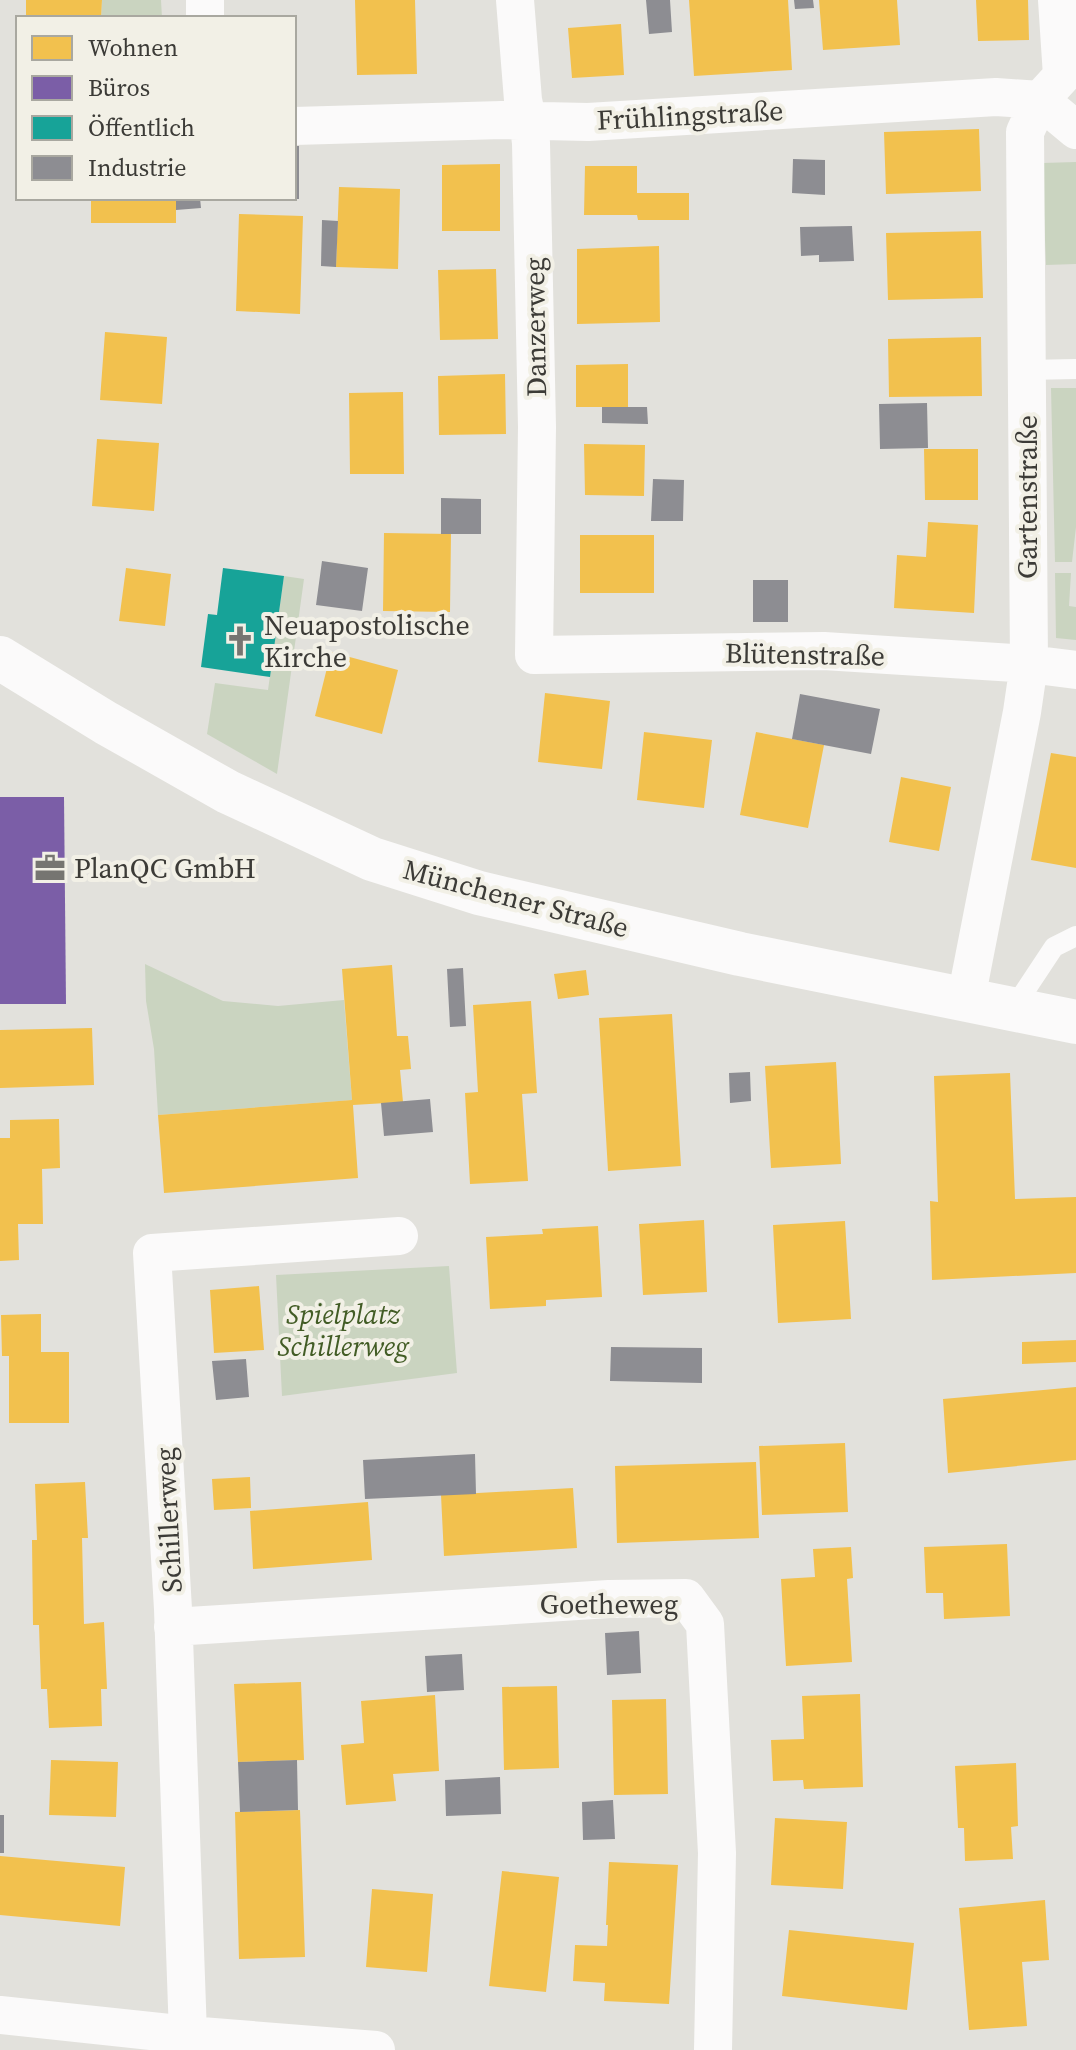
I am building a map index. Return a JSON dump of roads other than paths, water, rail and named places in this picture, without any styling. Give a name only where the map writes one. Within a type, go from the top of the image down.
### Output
[{"type":"street","name":"Danzerweg","points":[[515,0],[523,100],[531,143],[537,427],[534,655]]},
{"type":"street","name":"Gartenstraße","points":[[966,999],[1029,664],[1025,132],[1040,100],[1062,76],[1057,0]]},
{"type":"street","name":"Frühlingstraße","points":[[296,126],[526,120],[588,122],[996,97],[1040,100]]},
{"type":"street","points":[[1040,100],[1076,130]]},
{"type":"street","name":"Blütenstraße","points":[[534,655],[824,651],[1029,664],[1076,670]]},
{"type":"street","name":"Münchener Straße","points":[[0,658],[228,792],[372,859],[479,893],[740,954],[1076,1022]]},
{"type":"street","name":"Schillerweg","points":[[188,2042],[173,1627],[152,1253],[399,1236]]},
{"type":"street","name":"Goetheweg","points":[[173,1627],[609,1599],[686,1598],[705,1624],[717,1853],[713,2050]]},
{"type":"street","points":[[0,2015],[188,2042],[376,2050]]},
{"type":"lane","points":[[1027,370],[1075,369]]},
{"type":"lane","points":[[1013,1009],[1054,947],[1076,936]]},
{"type":"place","name":"Neuapostolische Kirche","points":[[240,641]]},
{"type":"place","name":"PlanQC GmbH","points":[[50,868]]},
{"type":"park label","name":"Spielplatz Schillerweg","points":[[343,1330]]}]
